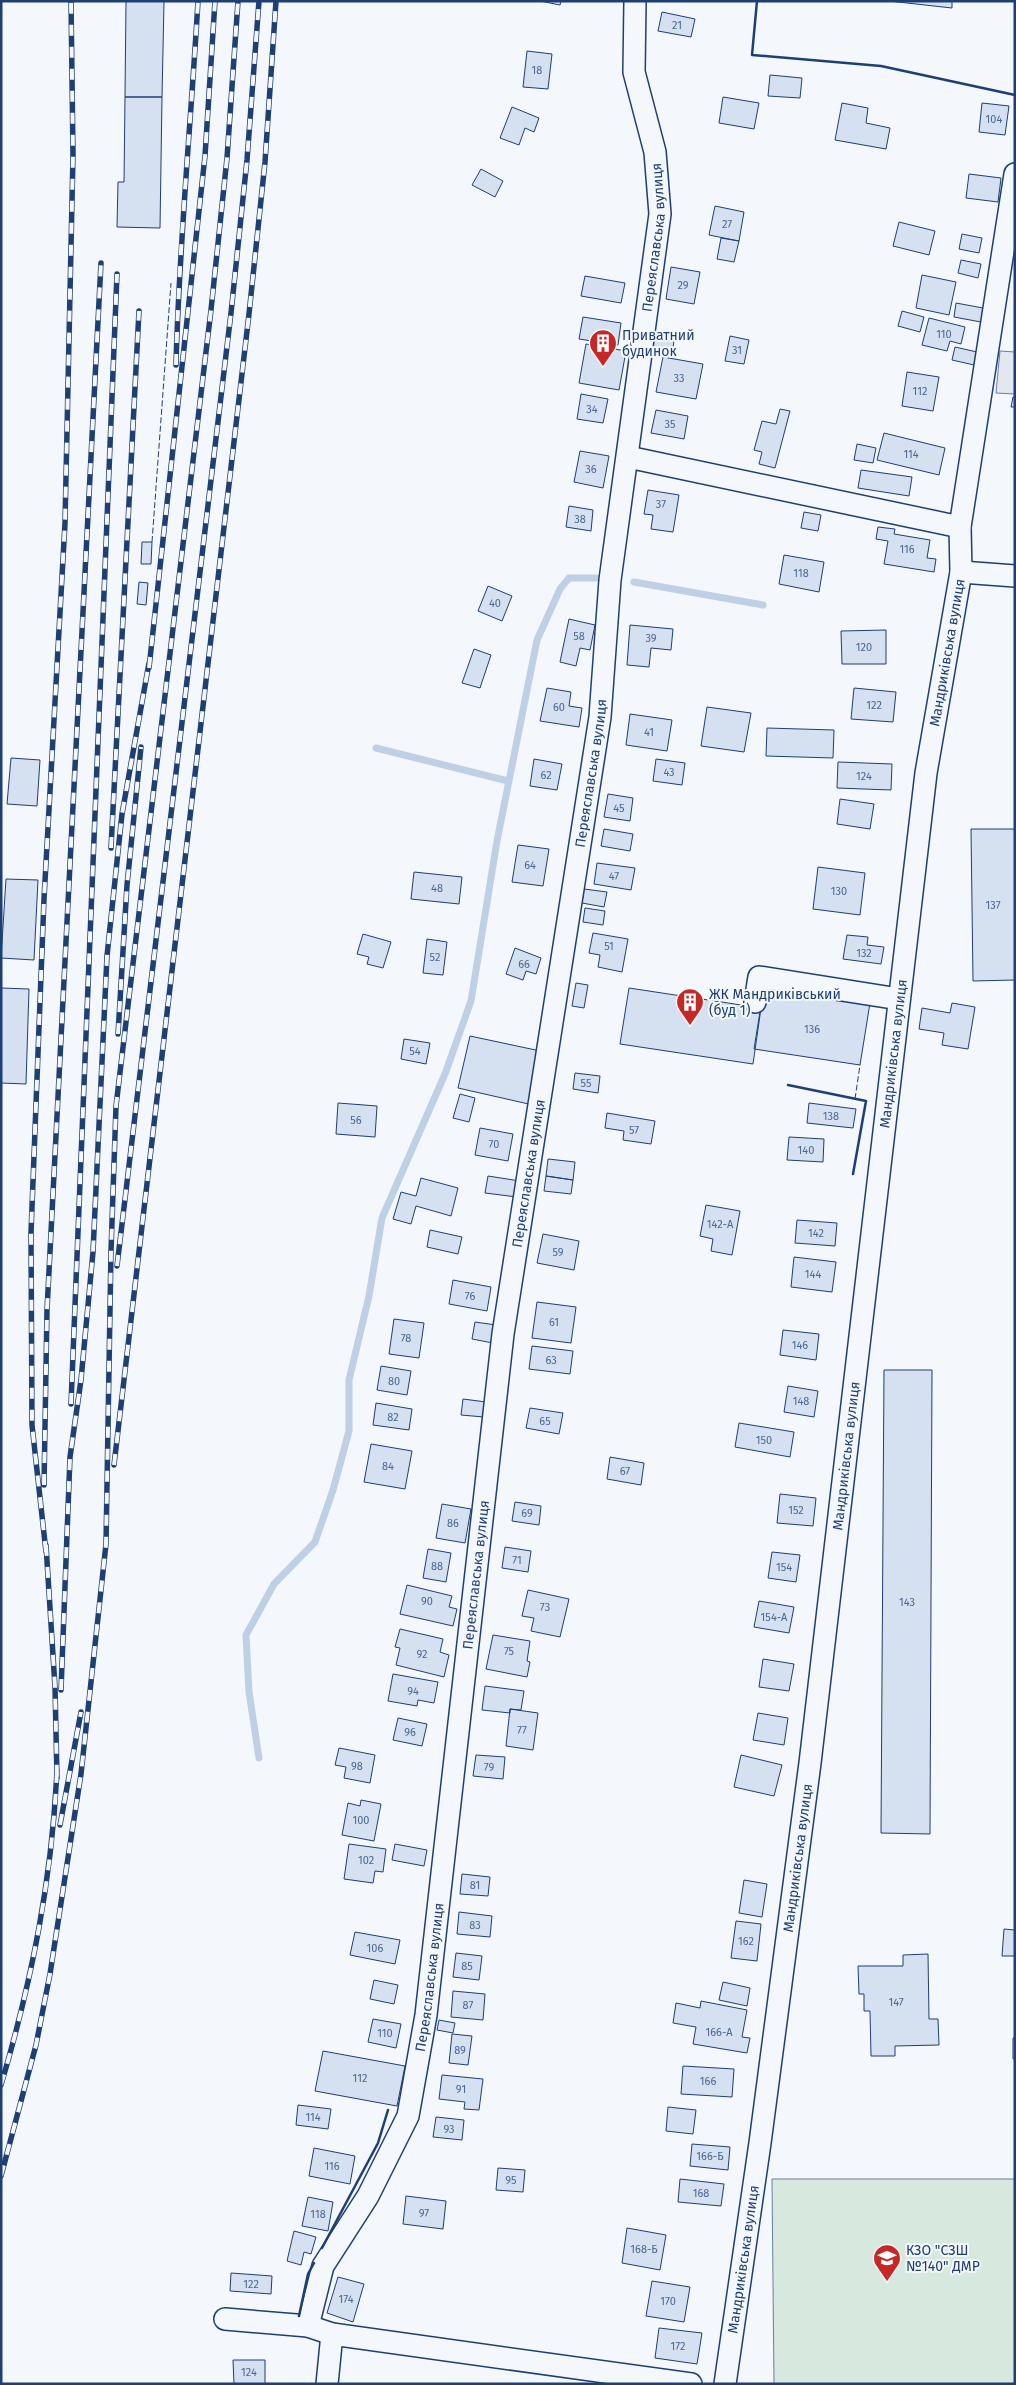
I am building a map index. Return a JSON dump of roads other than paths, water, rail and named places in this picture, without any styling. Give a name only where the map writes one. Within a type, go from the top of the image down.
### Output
[{"type":"street","name":"Переяславська вулиця","points":[[308,2326],[323,2266],[368,2196],[408,2116],[426,2016],[503,1334],[600,717],[610,580],[660,214],[655,152],[634,72],[635,1]]},
{"type":"street","name":"Мандриківська вулиця","points":[[725,2384],[760,2143],[810,1763],[926,773],[961,572],[960,527],[1015,174]]},
{"type":"street","points":[[628,457],[960,527]]},
{"type":"street","points":[[961,572],[1015,576]]},
{"type":"street","points":[[755,1002],[759,977],[899,999]]},
{"type":"street","points":[[225,2319],[308,2326],[332,2334],[690,2384]]},
{"type":"street","points":[[327,2384],[332,2334]]},
{"type":"waterway","points":[[259,1758],[249,1692],[246,1635],[274,1584],[315,1542],[333,1490],[349,1431],[349,1380],[369,1296],[382,1218],[445,1074],[471,1001],[497,841],[537,640],[560,589],[569,578],[596,578]]},
{"type":"waterway","points":[[634,582],[763,605]]},
{"type":"waterway","points":[[376,748],[508,781]]},
{"type":"railway","points":[[46,1552],[32,1425],[31,1233],[44,899],[65,523],[73,155],[71,1]]},
{"type":"railway","points":[[176,365],[182,229],[198,1]]},
{"type":"railway","points":[[149,668],[205,156],[215,1]]},
{"type":"railway","points":[[1,2176],[36,2045],[50,1974],[81,1774],[106,1544],[111,1251],[116,1106],[211,310],[227,158],[238,1]]},
{"type":"railway","points":[[117,1266],[231,313],[247,160],[259,1]]},
{"type":"railway","points":[[114,1465],[249,314],[265,162],[276,1]]},
{"type":"railway","points":[[44,1485],[47,1310],[101,263]]},
{"type":"railway","points":[[71,1404],[117,274]]},
{"type":"railway","points":[[111,848],[139,311]]},
{"type":"railway","points":[[61,1690],[70,1457],[81,1380],[93,1252],[107,956],[122,814],[149,663]]},
{"type":"railway","points":[[118,1034],[127,885],[141,747]]},
{"type":"railway","points":[[46,1545],[55,1687],[57,1778]]},
{"type":"railway","points":[[60,1825],[81,1712]]},
{"type":"railway","points":[[1,2085],[22,2007],[39,1929],[51,1850],[57,1770]]},
{"type":"place","name":"Приватний будинок","points":[[603,367]]},
{"type":"place","name":"ЖК Мандриківський (буд 1)","points":[[690,1026]]},
{"type":"place","name":"КЗО \"СЗШ №140\" ДМР","points":[[887,2282]]}]
